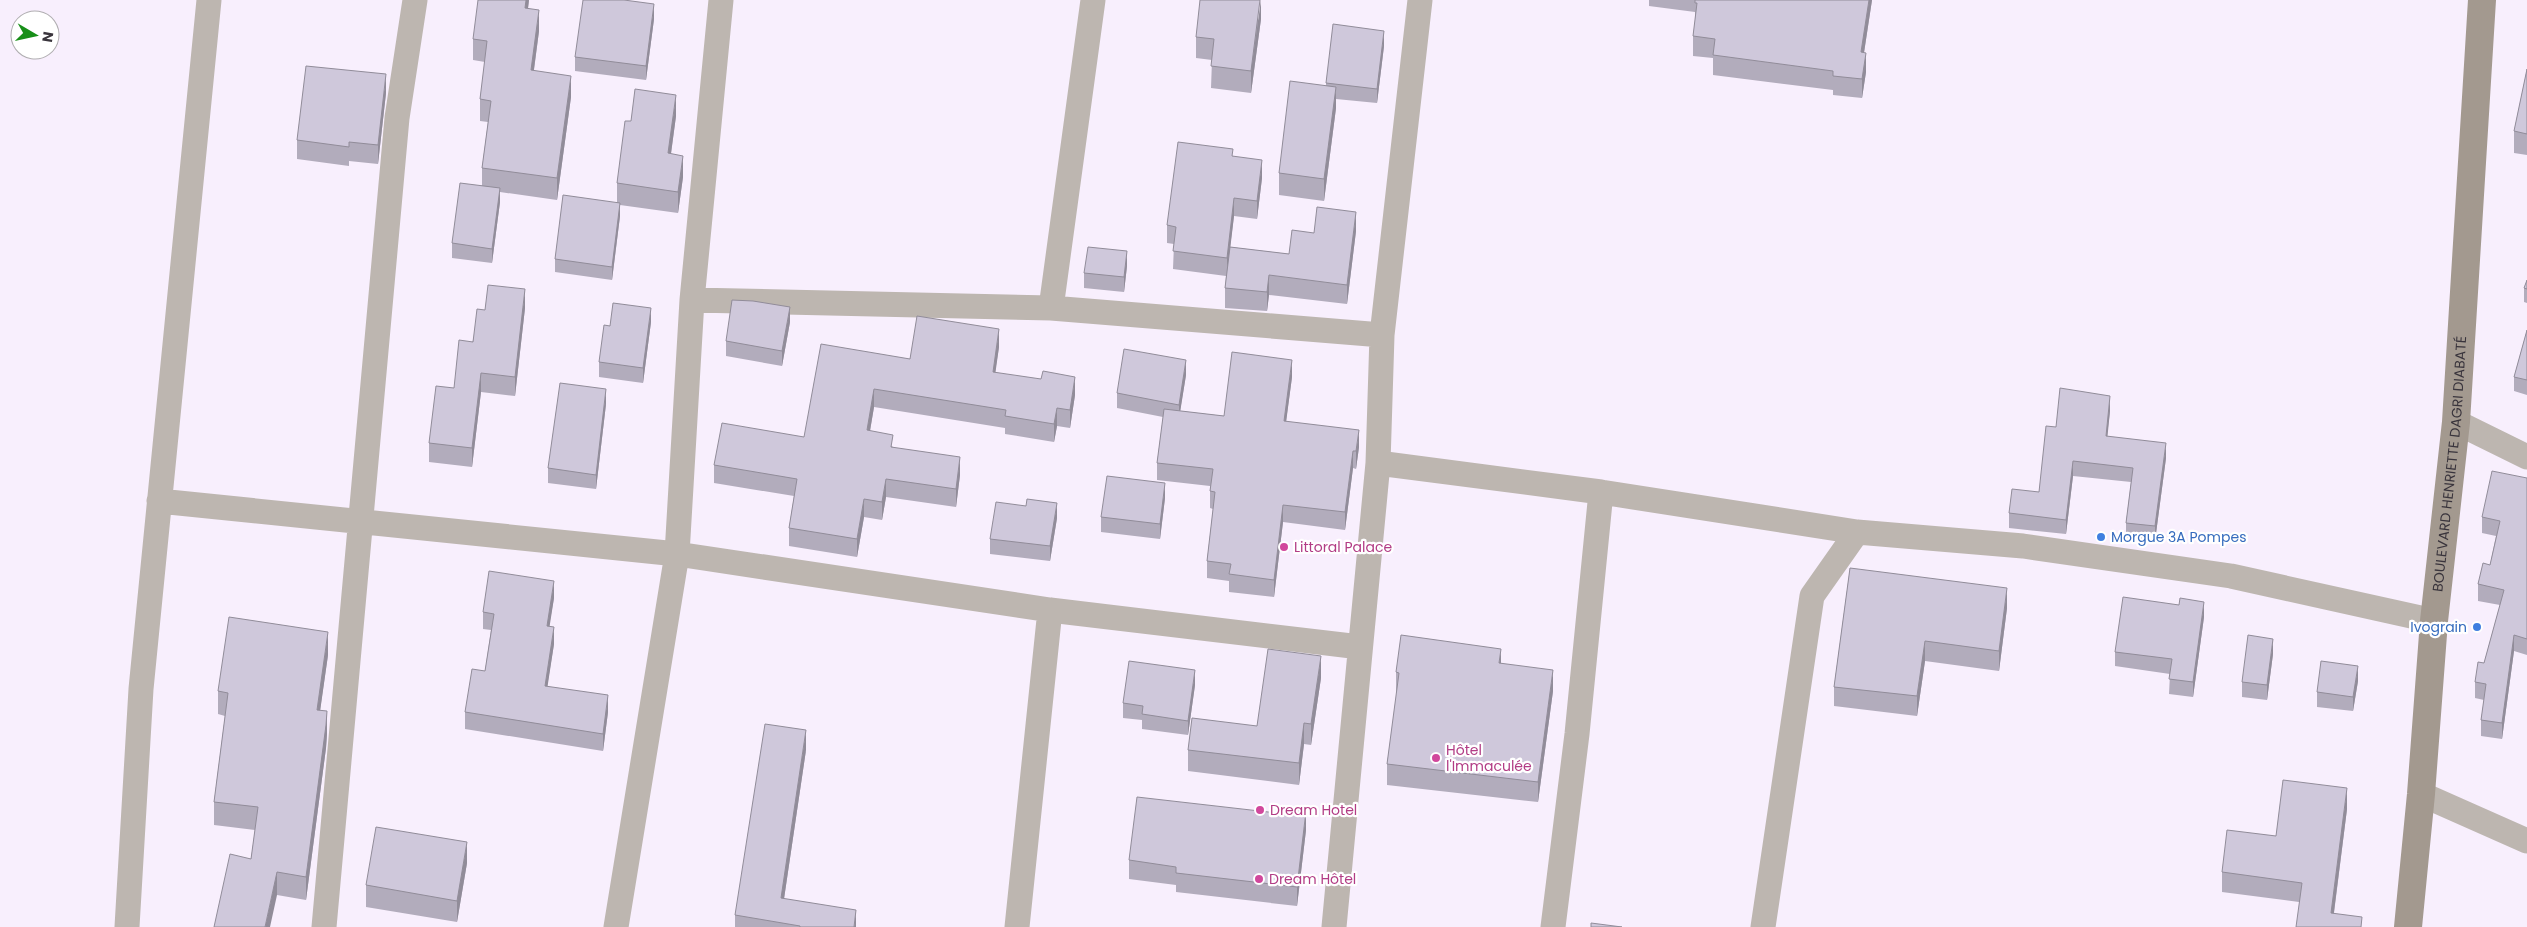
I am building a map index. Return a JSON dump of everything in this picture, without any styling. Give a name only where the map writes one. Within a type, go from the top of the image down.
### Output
[{"type":"main road","name":"BOULEVARD HENRIETTE DAGRI DIABATÉ","points":[[2408,927],[2421,794],[2434,621],[2456,422],[2482,0]]},
{"type":"street","points":[[127,927],[141,689],[209,0]]},
{"type":"street","points":[[324,927],[397,118],[415,0]]},
{"type":"street","points":[[616,927],[677,554],[692,300],[721,0]]},
{"type":"street","points":[[1052,308],[1093,0]]},
{"type":"street","points":[[1334,927],[1378,463],[1382,335],[1420,0]]},
{"type":"street","points":[[692,300],[1052,308],[1382,335]]},
{"type":"street","points":[[2456,422],[2527,457]]},
{"type":"street","points":[[1378,463],[1601,492],[1858,532],[2024,546],[2231,576],[2434,621]]},
{"type":"street","points":[[1553,927],[1577,734],[1601,492]]},
{"type":"street","points":[[160,501],[677,554],[1050,610],[1360,647]]},
{"type":"street","points":[[1764,927],[1812,596],[1858,532]]},
{"type":"street","points":[[1017,927],[1050,610]]},
{"type":"street","points":[[2421,794],[2527,841]]},
{"type":"building","points":[[478,0],[526,0],[525,8],[539,10],[531,70],[571,76],[557,178],[482,168],[491,101],[480,99],[487,41],[473,39]]},
{"type":"building","points":[[583,0],[624,0],[654,4],[646,66],[575,57]]},
{"type":"building","points":[[1200,0],[1260,0],[1251,71],[1211,66],[1214,39],[1196,37]]},
{"type":"building","points":[[1695,0],[1869,0],[1861,52],[1866,53],[1862,79],[1833,76],[1833,71],[1713,55],[1715,39],[1693,36],[1697,3],[1695,3]]},
{"type":"building","points":[[1333,24],[1384,31],[1377,89],[1326,83]]},
{"type":"building","points":[[306,66],[386,74],[378,145],[349,142],[349,147],[297,140]]},
{"type":"building","points":[[2527,69],[2527,134],[2514,131]]},
{"type":"building","points":[[1290,81],[1336,87],[1324,179],[1279,173]]},
{"type":"building","points":[[635,89],[676,95],[668,153],[683,156],[678,192],[617,183],[625,121],[631,121]]},
{"type":"building","points":[[1178,142],[1233,149],[1232,156],[1262,160],[1257,201],[1234,198],[1227,258],[1173,251],[1176,227],[1167,225]]},
{"type":"building","points":[[460,183],[500,188],[492,249],[452,243]]},
{"type":"building","points":[[563,195],[620,203],[612,267],[555,259]]},
{"type":"building","points":[[1317,207],[1356,212],[1347,285],[1269,275],[1267,292],[1225,288],[1230,247],[1289,254],[1292,230],[1314,233]]},
{"type":"building","points":[[1088,247],[1127,251],[1124,277],[1084,273]]},
{"type":"building","points":[[488,285],[525,289],[515,377],[481,373],[472,448],[429,443],[436,386],[454,388],[459,340],[473,342],[477,309],[485,310]]},
{"type":"building","points":[[732,300],[753,301],[790,307],[782,351],[726,341]]},
{"type":"building","points":[[613,303],[651,308],[643,368],[599,362],[604,325],[610,326]]},
{"type":"building","points":[[917,316],[999,329],[993,372],[1041,379],[1043,371],[1075,377],[1070,410],[1057,408],[1054,424],[1005,416],[1006,410],[874,389],[867,430],[893,435],[891,447],[960,457],[956,489],[886,479],[882,502],[864,499],[857,539],[789,528],[797,479],[714,465],[722,423],[804,437],[821,344],[910,359]]},
{"type":"building","points":[[2527,330],[2527,380],[2514,377]]},
{"type":"building","points":[[1124,349],[1186,360],[1179,405],[1117,393]]},
{"type":"building","points":[[1232,352],[1292,360],[1284,421],[1359,430],[1356,451],[1353,451],[1345,512],[1283,505],[1274,580],[1229,574],[1231,564],[1207,561],[1215,492],[1210,491],[1213,469],[1157,463],[1164,409],[1224,416]]},
{"type":"building","points":[[560,383],[606,389],[596,475],[548,468]]},
{"type":"building","points":[[2060,388],[2110,396],[2106,436],[2166,443],[2155,526],[2126,523],[2133,468],[2073,461],[2066,520],[2009,513],[2012,489],[2039,492],[2046,426],[2056,427]]},
{"type":"building","points":[[2492,471],[2527,478],[2527,639],[2514,635],[2502,723],[2481,720],[2486,684],[2475,682],[2478,662],[2484,663],[2504,590],[2478,584],[2483,563],[2490,565],[2500,521],[2482,517]]},
{"type":"building","points":[[1107,476],[1165,483],[1160,524],[1101,517]]},
{"type":"building","points":[[1027,499],[1057,503],[1050,546],[990,539],[996,502],[1026,506]]},
{"type":"building","points":[[1850,568],[2007,588],[1999,651],[1925,641],[1917,696],[1834,687]]},
{"type":"building","points":[[489,571],[554,581],[547,626],[554,627],[545,686],[608,695],[603,734],[465,712],[472,669],[485,671],[494,614],[483,612]]},
{"type":"building","points":[[2123,597],[2179,605],[2180,598],[2204,602],[2193,682],[2169,679],[2172,659],[2115,652]]},
{"type":"building","points":[[229,617],[328,632],[317,710],[327,711],[326,725],[306,877],[277,872],[265,927],[214,927],[230,854],[251,859],[258,807],[214,802],[228,693],[218,691]]},
{"type":"building","points":[[1401,635],[1501,649],[1499,663],[1553,670],[1538,782],[1387,764],[1399,673],[1396,672]]},
{"type":"building","points":[[2248,635],[2273,639],[2267,685],[2242,682]]},
{"type":"building","points":[[1268,649],[1321,656],[1311,724],[1304,723],[1299,763],[1188,750],[1192,718],[1257,726]]},
{"type":"building","points":[[1129,661],[1195,670],[1188,721],[1142,714],[1143,706],[1123,703]]},
{"type":"building","points":[[2321,661],[2358,666],[2353,697],[2317,692]]},
{"type":"building","points":[[765,724],[806,730],[781,898],[856,910],[854,927],[800,927],[735,915]]},
{"type":"building","points":[[2283,780],[2347,788],[2331,913],[2362,917],[2361,927],[2296,927],[2302,883],[2222,872],[2227,830],[2276,836]]},
{"type":"building","points":[[1137,797],[1277,813],[1278,808],[1306,811],[1297,887],[1176,873],[1176,867],[1129,860]]},
{"type":"building","points":[[376,827],[467,842],[457,901],[366,885]]},
{"type":"building","points":[[1591,923],[1622,927],[1591,927]]},
{"type":"place","name":"Morgue 3A Pompes","points":[[2101,537]]},
{"type":"place","name":"Littoral Palace","points":[[1284,547]]},
{"type":"place","name":"Ivograin","points":[[2477,627]]},
{"type":"place","name":"Hôtel l'Immaculée","points":[[1436,758]]},
{"type":"place","name":"Dream Hotel","points":[[1260,810]]},
{"type":"place","name":"Dream Hôtel","points":[[1259,879]]}]
